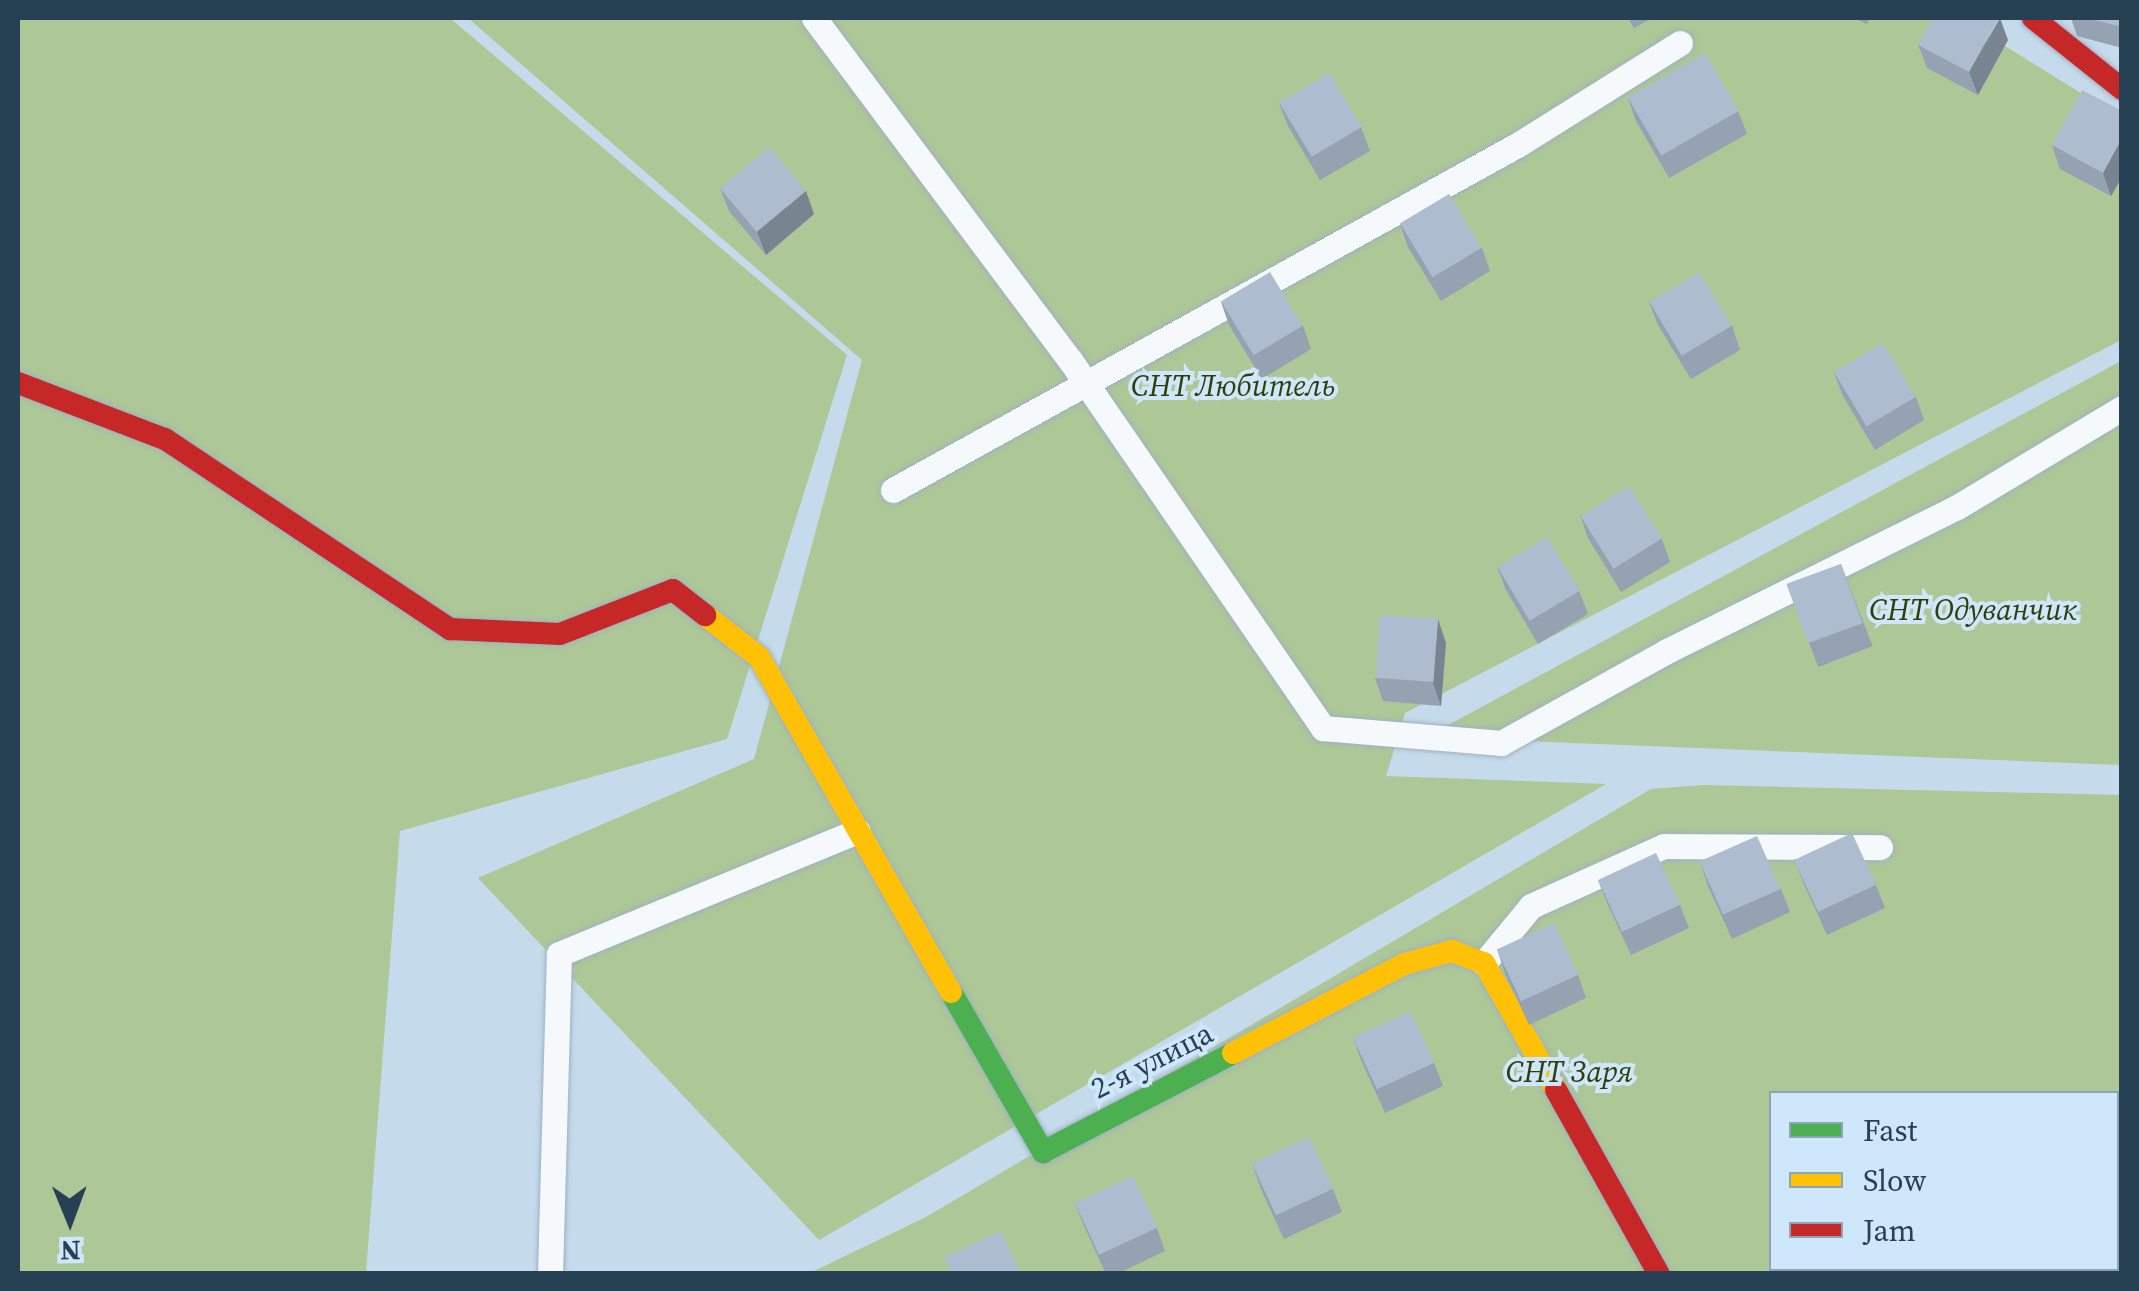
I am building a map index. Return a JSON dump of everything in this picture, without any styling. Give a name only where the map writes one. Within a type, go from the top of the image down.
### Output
[{"type":"street","points":[[2033,18],[2122,89]]},
{"type":"street","name":"2-я улица","points":[[18,384],[165,439],[450,629],[560,634],[673,590],[759,657],[1043,1152],[1404,964],[1452,951],[1484,963]]},
{"type":"street","points":[[1484,963],[1659,1274]]},
{"type":"lane","points":[[814,18],[1088,385],[1323,728],[1500,743],[1667,651],[1958,506],[2122,408]]},
{"type":"lane","points":[[893,490],[1088,385],[1292,264],[1519,144],[1680,43]]},
{"type":"lane","points":[[550,1274],[559,954],[858,831]]},
{"type":"lane","points":[[1484,963],[1531,906],[1664,846],[1880,848]]},
{"type":"green space","points":[[18,18],[450,18],[847,355],[727,739],[400,831],[366,1273],[18,1273]]},
{"type":"green space","name":"СНТ Любитель","points":[[468,18],[1960,18],[2121,118],[2121,340],[1405,713],[1386,776],[1606,784],[819,1240],[478,878],[754,759],[862,360]]},
{"type":"green space","name":"СНТ Одуванчик","points":[[2121,361],[2121,765],[1426,737]]},
{"type":"green space","name":"СНТ Заря","points":[[1703,785],[2121,795],[2121,1273],[808,1274],[926,1217],[1651,789]]},
{"type":"building","points":[[1933,18],[1999,18],[1969,72],[1918,45]]},
{"type":"building","points":[[2086,18],[2122,18],[2122,27]]},
{"type":"building","points":[[1705,53],[1738,111],[1661,156],[1628,98]]},
{"type":"building","points":[[1329,73],[1361,127],[1312,157],[1279,103]]},
{"type":"building","points":[[2082,90],[2122,111],[2122,138],[2103,173],[2052,145]]},
{"type":"building","points":[[769,147],[806,191],[757,232],[720,188]]},
{"type":"building","points":[[1449,194],[1481,248],[1433,277],[1400,223]]},
{"type":"building","points":[[1270,272],[1302,326],[1254,355],[1221,301]]},
{"type":"building","points":[[1699,272],[1731,326],[1682,356],[1649,302]]},
{"type":"building","points":[[1883,343],[1915,397],[1867,426],[1834,372]]},
{"type":"building","points":[[1629,486],[1662,539],[1614,569],[1581,516]]},
{"type":"building","points":[[1547,537],[1579,591],[1530,621],[1497,567]]},
{"type":"building","points":[[1841,564],[1863,623],[1808,643],[1786,584]]},
{"type":"building","points":[[1380,615],[1438,619],[1433,682],[1376,678]]},
{"type":"building","points":[[1852,833],[1876,885],[1818,912],[1794,860]]},
{"type":"building","points":[[1757,836],[1781,889],[1723,915],[1699,862]]},
{"type":"building","points":[[1656,853],[1680,905],[1622,932],[1598,880]]},
{"type":"building","points":[[1554,923],[1578,975],[1521,1001],[1497,950]]},
{"type":"building","points":[[1410,1011],[1434,1063],[1377,1089],[1353,1038]]},
{"type":"building","points":[[1309,1137],[1333,1189],[1276,1215],[1252,1164]]},
{"type":"building","points":[[1133,1176],[1157,1228],[1099,1255],[1075,1203]]},
{"type":"building","points":[[1001,1231],[1021,1274],[952,1274],[944,1257]]},
{"type":"building","points":[[1863,1271],[1930,1271],[1930,1274]]},
{"type":"traffic: fast","points":[[951,992],[1043,1152],[1233,1053]]},
{"type":"traffic: slow","points":[[705,615],[759,657],[951,992]]},
{"type":"traffic: slow","points":[[1233,1053],[1404,964],[1452,951],[1484,963],[1556,1090]]},
{"type":"traffic: jam","points":[[2033,18],[2122,89]]},
{"type":"traffic: jam","points":[[18,383],[165,439],[450,629],[560,634],[673,590],[705,615]]},
{"type":"traffic: jam","points":[[1556,1090],[1659,1274]]}]
